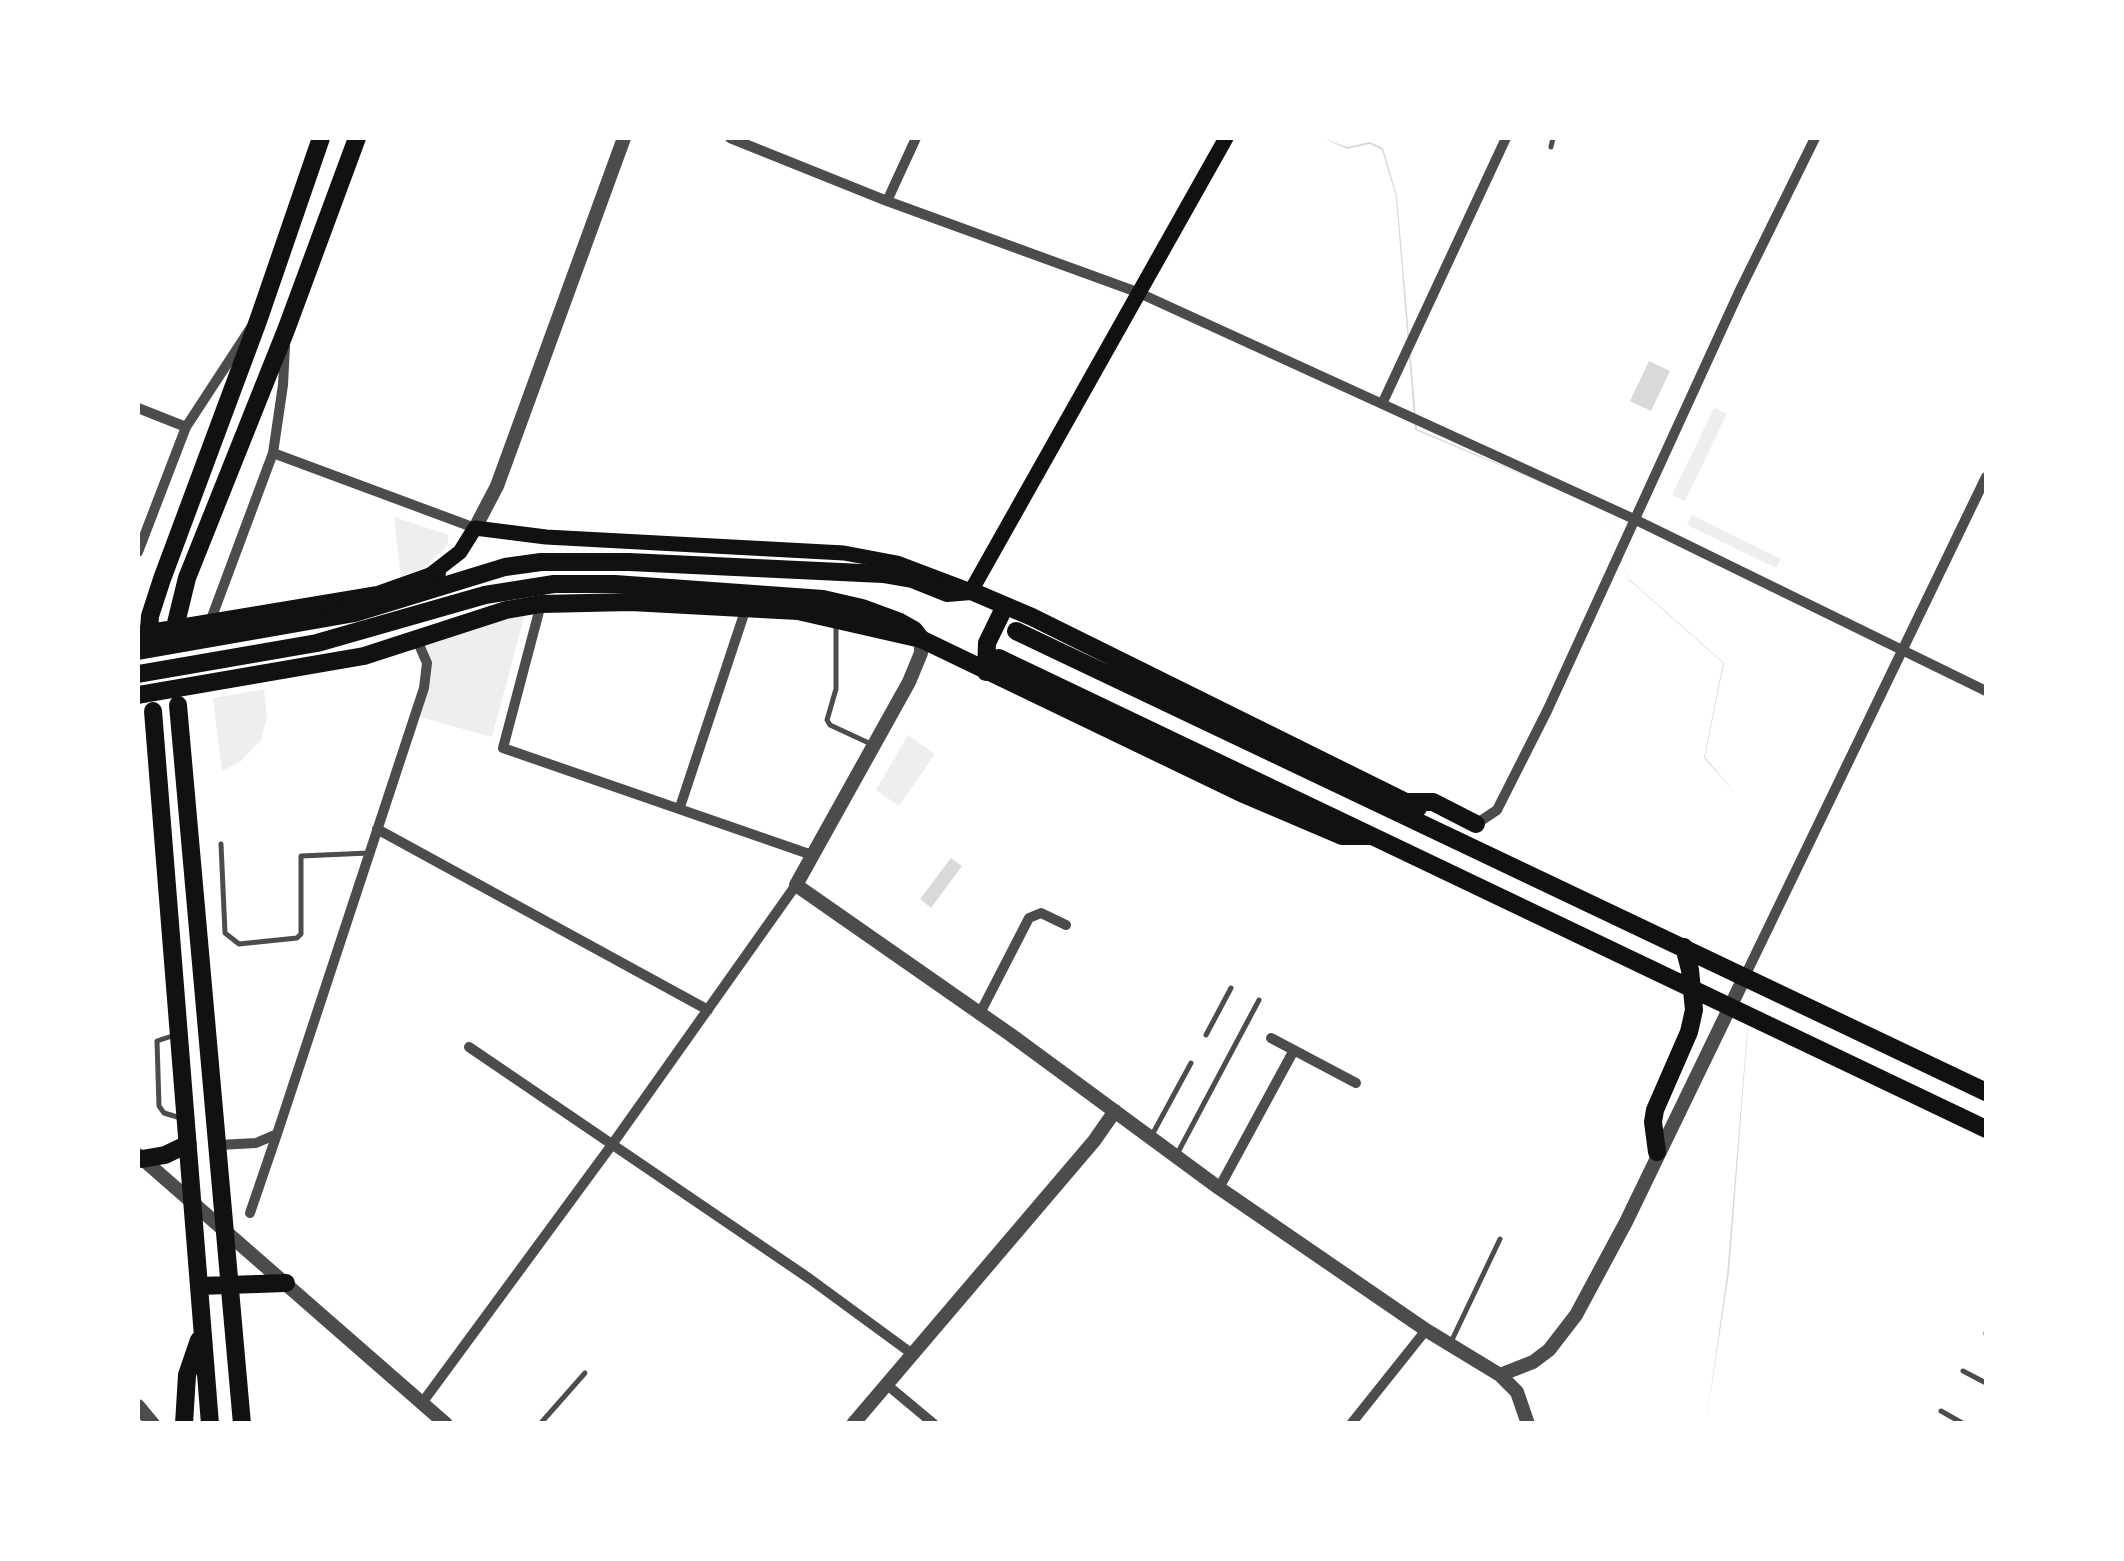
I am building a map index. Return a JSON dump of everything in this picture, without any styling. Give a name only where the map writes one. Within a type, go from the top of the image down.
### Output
[{"type":"main road","points":[[143,633],[321,138]]},
{"type":"main road","points":[[176,623],[186,578],[358,138]]},
{"type":"main road","points":[[971,591],[1226,138]]},
{"type":"main road","points":[[143,633],[378,595],[432,576],[452,560],[475,528],[500,533],[874,557],[971,591],[1003,610],[1405,802],[1440,820],[1452,837]]},
{"type":"main road","points":[[138,650],[355,612],[505,567],[541,562],[630,562],[883,574],[912,579],[947,593],[971,591]]},
{"type":"main road","points":[[138,674],[317,643],[485,595],[554,584],[693,589],[900,622],[920,639],[990,664],[1241,793],[1342,836],[1370,836],[1986,1129]]},
{"type":"main road","points":[[138,694],[335,662],[506,610],[541,604],[631,602],[842,611]]},
{"type":"main road","points":[[424,638],[481,603]]},
{"type":"main road","points":[[990,664],[986,643],[1003,610]]},
{"type":"main road","points":[[1016,631],[1986,1092]]},
{"type":"main road","points":[[178,706],[242,1424]]},
{"type":"main road","points":[[153,712],[210,1424]]},
{"type":"main road","points":[[1405,802],[1432,802],[1476,824]]},
{"type":"main road","points":[[1658,1152],[1655,1110],[1694,1010],[1684,947]]},
{"type":"main road","points":[[140,1157],[166,1155],[188,1144]]},
{"type":"main road","points":[[200,1286],[286,1282]]},
{"type":"main road","points":[[184,1424],[188,1374],[203,1330]]},
{"type":"street","points":[[273,453],[475,528],[497,486],[624,138]]},
{"type":"street","points":[[730,138],[887,201],[1137,292],[1634,519],[1986,691]]},
{"type":"street","points":[[887,201],[916,138]]},
{"type":"street","points":[[1382,404],[1506,138]]},
{"type":"street","points":[[1476,824],[1496,810],[1508,788],[1814,138]]},
{"type":"street","points":[[138,552],[186,427],[227,360],[258,322]]},
{"type":"street","points":[[210,623],[273,453],[284,384],[286,330]]},
{"type":"street","points":[[138,408],[186,427]]},
{"type":"street","points":[[1500,1376],[1533,1362],[1562,1336],[1592,1288],[1986,477]]},
{"type":"street","points":[[541,604],[503,748],[812,855]]},
{"type":"street","points":[[680,807],[746,608]]},
{"type":"street","points":[[250,1213],[424,688],[424,638]]},
{"type":"street","points":[[422,1403],[796,885],[910,682],[920,639]]},
{"type":"street","points":[[378,829],[708,1010]]},
{"type":"street","points":[[796,885],[1218,1188],[1500,1376],[1517,1392],[1528,1424]]},
{"type":"street","points":[[979,1015],[1029,918],[1041,912],[1066,925]]},
{"type":"street","points":[[1272,1038],[1356,1083]]},
{"type":"street","points":[[469,1047],[810,1278],[911,1354]]},
{"type":"street","points":[[1218,1188],[1294,1050]]},
{"type":"street","points":[[853,1424],[1094,1141],[1115,1111]]},
{"type":"street","points":[[218,1145],[256,1143],[277,1134]]},
{"type":"street","points":[[140,1157],[446,1424]]},
{"type":"street","points":[[1351,1424],[1426,1330]]},
{"type":"street","points":[[886,1384],[934,1424]]},
{"type":"street","points":[[138,1406],[153,1424]]},
{"type":"lane","points":[[1551,147],[1553,138]]},
{"type":"lane","points":[[842,611],[836,689],[827,720],[830,725],[874,745]]},
{"type":"lane","points":[[221,844],[225,933],[240,944],[297,938],[301,934],[302,856],[369,853]]},
{"type":"lane","points":[[1206,1036],[1231,988]]},
{"type":"lane","points":[[1176,1156],[1259,1000]]},
{"type":"lane","points":[[180,1034],[157,1041],[159,1106],[164,1113],[186,1119]]},
{"type":"lane","points":[[1151,1138],[1191,1064]]},
{"type":"lane","points":[[1449,1344],[1500,1239]]},
{"type":"lane","points":[[1964,1371],[1986,1383]]},
{"type":"lane","points":[[540,1424],[585,1373]]},
{"type":"lane","points":[[1941,1411],[1964,1424]]},
{"type":"shaded area","points":[[1322,138],[1347,147],[1370,142],[1383,148],[1397,196],[1417,429],[1602,508],[1415,430],[1396,197],[1382,150],[1370,144],[1347,149]]},
{"type":"shaded area","points":[[1649,361],[1670,371],[1651,411],[1630,401]]},
{"type":"shaded area","points":[[1714,408],[1727,414],[1685,501],[1672,495]]},
{"type":"shaded area","points":[[1602,508],[1629,579],[1724,663],[1705,757],[1738,796],[1704,758],[1723,663],[1629,580]]},
{"type":"shaded area","points":[[1692,515],[1781,559],[1776,568],[1687,525]]},
{"type":"shaded area","points":[[394,517],[449,535],[447,546],[425,567],[401,577]]},
{"type":"shaded area","points":[[526,610],[492,737],[420,717],[426,696],[422,642]]},
{"type":"shaded area","points":[[264,689],[267,717],[261,740],[240,762],[222,771],[213,698]]},
{"type":"shaded area","points":[[908,735],[935,754],[899,806],[876,790]]},
{"type":"shaded area","points":[[951,858],[962,866],[931,908],[920,899]]},
{"type":"shaded area","points":[[1755,935],[1729,1273],[1706,1423],[1727,1275]]}]
